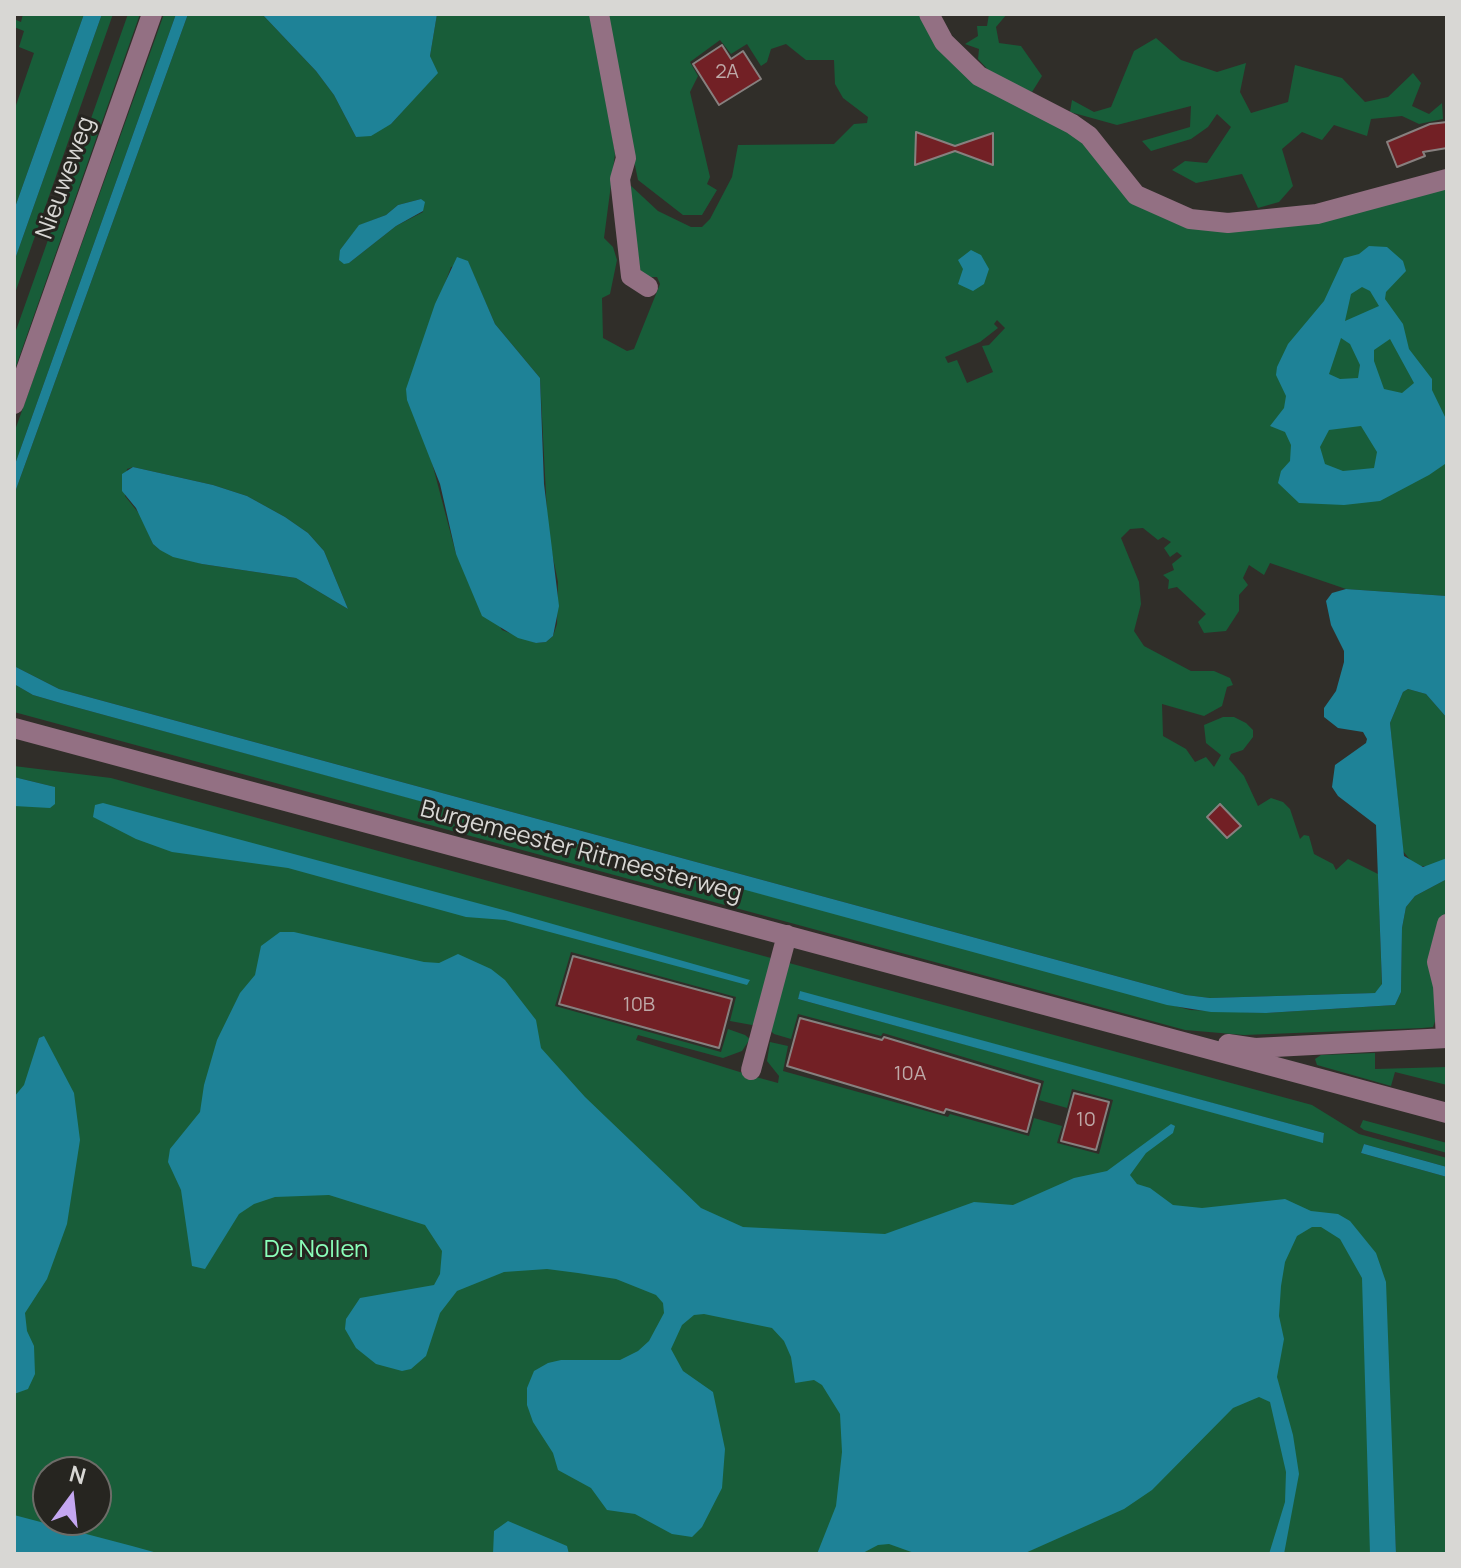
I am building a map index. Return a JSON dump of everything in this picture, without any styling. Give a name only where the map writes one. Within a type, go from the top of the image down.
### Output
[{"type":"street","name":"Nieuweweg","points":[[14,404],[152,14]]},
{"type":"street","points":[[599,14],[626,158],[620,179],[631,276],[648,287]]},
{"type":"street","points":[[929,14],[944,42],[979,76],[1072,124],[1089,136],[1136,195],[1190,219],[1228,223],[1317,214],[1447,179]]},
{"type":"street","name":"Burgemeester Ritmeesterweg","points":[[14,728],[1447,1113]]},
{"type":"street","points":[[1446,1038],[1443,986],[1437,962],[1447,924]]},
{"type":"street","points":[[751,1070],[787,935]]},
{"type":"street","name":"Burgemeester Ritmeesterweg","points":[[1133,1030],[1255,1048],[1446,1038]]},
{"type":"green space","points":[[23,14],[84,14],[14,210],[14,111],[34,53],[19,47],[24,31],[14,27],[14,19],[21,22]]},
{"type":"green space","points":[[102,14],[113,14],[14,296],[14,262]]},
{"type":"green space","points":[[128,14],[140,14],[14,372],[14,336]]},
{"type":"green space","points":[[164,14],[176,14],[14,467],[14,433]]},
{"type":"green space","points":[[188,14],[262,14],[316,71],[334,95],[356,137],[391,124],[437,73],[430,56],[437,14],[594,14],[615,154],[604,238],[613,247],[617,260],[610,294],[602,298],[603,338],[627,351],[634,349],[660,284],[657,277],[641,277],[629,184],[658,211],[691,227],[702,227],[710,219],[732,177],[738,145],[834,144],[854,124],[867,123],[868,117],[843,98],[835,84],[834,60],[806,60],[786,44],[771,49],[767,62],[761,66],[747,44],[731,54],[720,40],[690,62],[698,76],[690,92],[710,177],[707,184],[717,190],[702,215],[683,215],[638,180],[604,14],[925,14],[937,38],[1082,137],[1118,183],[1207,224],[1447,185],[1447,596],[1346,589],[1270,563],[1264,575],[1249,565],[1243,578],[1248,585],[1239,595],[1239,611],[1226,631],[1204,633],[1198,622],[1206,614],[1177,587],[1168,589],[1169,580],[1163,575],[1174,570],[1172,564],[1182,556],[1177,552],[1170,557],[1164,548],[1171,542],[1163,537],[1158,540],[1143,528],[1130,529],[1121,538],[1139,582],[1141,604],[1134,631],[1144,646],[1191,671],[1214,671],[1230,678],[1233,685],[1227,687],[1222,706],[1204,716],[1162,704],[1163,736],[1186,749],[1195,762],[1206,757],[1214,767],[1221,755],[1206,743],[1204,725],[1223,717],[1234,717],[1246,723],[1253,730],[1253,737],[1243,750],[1231,754],[1229,759],[1244,776],[1258,806],[1271,798],[1283,802],[1290,809],[1300,839],[1304,835],[1309,836],[1314,854],[1333,864],[1336,870],[1348,859],[1378,874],[1382,989],[1375,993],[1210,998],[1186,995],[59,689],[14,666],[14,495]],"holes":[[[421,199],[423,212],[396,226],[349,263],[340,250],[360,225],[386,215],[398,205]],[[468,262],[495,324],[540,378],[548,533],[558,582],[557,624],[553,636],[546,642],[536,643],[502,630],[456,554],[430,455],[416,362],[451,267]],[[997,320],[1005,328],[989,345],[982,346],[993,372],[967,383],[957,360],[948,363],[945,357],[980,342],[998,328],[994,324]],[[133,467],[213,485],[247,496],[285,517],[308,533],[324,551],[348,609],[296,578],[202,564],[160,550],[153,544],[141,516],[125,496],[127,469]]]},
{"type":"green space","points":[[989,14],[1007,14],[996,27],[999,43],[1021,46],[1042,76],[1032,92],[994,76],[978,59],[979,49],[965,44],[978,36],[977,26],[987,26]]},
{"type":"green space","points":[[1156,38],[1181,60],[1217,72],[1246,63],[1240,92],[1251,113],[1288,102],[1295,65],[1342,78],[1365,102],[1388,97],[1413,73],[1421,83],[1412,106],[1429,114],[1442,103],[1443,119],[1419,124],[1402,116],[1371,119],[1367,136],[1334,125],[1322,140],[1302,132],[1282,149],[1293,186],[1279,202],[1258,208],[1242,174],[1196,183],[1172,170],[1185,161],[1207,163],[1231,127],[1217,114],[1208,127],[1191,139],[1151,151],[1142,141],[1190,127],[1191,106],[1117,125],[1070,112],[1072,100],[1094,112],[1111,107],[1134,51]]},
{"type":"green space","points":[[14,684],[33,695],[64,704],[1190,1010],[1266,1013],[1395,1005],[1401,992],[1402,928],[1406,907],[1415,896],[1447,879],[1439,1010],[1433,1027],[1422,1028],[1244,1035],[1185,1030],[14,712]]},
{"type":"green space","points":[[1408,689],[1426,694],[1447,718],[1447,858],[1433,866],[1415,866],[1403,851],[1390,723],[1403,692]]},
{"type":"green space","name":"De Nollen","points":[[14,766],[111,778],[771,958],[756,1023],[752,1025],[730,1021],[736,997],[571,952],[555,1006],[721,1052],[728,1029],[750,1039],[742,1051],[723,1058],[638,1035],[636,1040],[778,1083],[779,1076],[767,1061],[770,1042],[788,1046],[783,1071],[1029,1136],[1034,1118],[1062,1126],[1057,1143],[1099,1154],[1113,1100],[1072,1089],[1067,1108],[1039,1100],[1044,1081],[883,1033],[881,1036],[798,1014],[791,1039],[774,1034],[771,1031],[789,963],[1312,1105],[1359,1134],[1447,1158],[1447,1167],[1364,1144],[1361,1153],[1447,1177],[1447,1554],[1396,1554],[1394,1508],[1392,1554],[14,1553],[14,780],[55,787],[14,777]],"holes":[[[800,992],[1324,1133],[1323,1142],[798,999]]]},
{"type":"green space","points":[[1375,1053],[1375,1069],[1447,1067],[1447,1085],[1395,1072],[1391,1086],[1317,1065],[1315,1059],[1321,1055]]},
{"type":"green space","points":[[1363,1120],[1447,1143],[1447,1153],[1364,1130],[1360,1127]]},
{"type":"water","points":[[84,14],[102,14],[14,262],[14,210]]},
{"type":"water","points":[[176,14],[188,14],[14,495],[14,467]]},
{"type":"water","points":[[262,14],[437,14],[430,56],[438,73],[391,124],[371,136],[356,137],[334,95],[316,71]]},
{"type":"water","points":[[421,199],[425,202],[423,211],[396,226],[349,263],[339,260],[340,250],[359,225],[386,215],[398,205]]},
{"type":"water","points":[[1369,246],[1387,247],[1403,261],[1406,271],[1386,292],[1385,299],[1403,324],[1409,349],[1432,379],[1432,390],[1447,421],[1447,457],[1445,464],[1429,475],[1380,501],[1344,505],[1299,503],[1278,483],[1281,471],[1290,461],[1291,445],[1285,432],[1270,426],[1284,408],[1286,396],[1276,375],[1277,367],[1288,344],[1324,301],[1344,258],[1359,254]],"holes":[[[1362,287],[1370,291],[1379,306],[1345,321],[1351,294]],[[1341,338],[1350,344],[1360,365],[1358,378],[1340,379],[1329,374]],[[1390,339],[1414,383],[1402,393],[1384,389],[1374,361],[1374,350]],[[1361,426],[1377,452],[1374,468],[1343,471],[1325,464],[1320,447],[1329,430]]]},
{"type":"water","points":[[971,250],[981,255],[989,269],[984,284],[973,291],[958,284],[963,269],[958,260]]},
{"type":"water","points":[[457,257],[468,261],[495,324],[540,378],[544,484],[559,606],[553,636],[546,642],[536,643],[518,638],[482,616],[456,554],[440,484],[407,400],[406,389],[435,304]]},
{"type":"water","points":[[133,467],[247,496],[285,517],[308,533],[324,551],[348,609],[296,578],[202,564],[173,557],[160,550],[153,544],[136,508],[122,491],[122,474]]},
{"type":"water","points":[[1346,589],[1447,596],[1447,718],[1426,694],[1408,689],[1403,692],[1390,723],[1404,856],[1423,867],[1447,858],[1447,879],[1415,896],[1406,907],[1402,928],[1401,992],[1395,1005],[1266,1013],[1211,1012],[1167,1005],[64,704],[33,695],[14,684],[14,666],[59,689],[1186,995],[1210,998],[1375,993],[1382,984],[1376,825],[1338,796],[1332,787],[1335,765],[1366,743],[1367,739],[1363,732],[1338,728],[1324,717],[1324,708],[1336,691],[1344,662],[1344,651],[1331,625],[1326,601],[1332,593]]},
{"type":"water","points":[[14,777],[55,787],[55,804],[50,808],[14,806]]},
{"type":"water","points":[[103,803],[507,911],[750,980],[747,985],[505,920],[466,917],[288,868],[172,852],[136,839],[93,817],[95,805]]},
{"type":"water","points":[[280,932],[294,932],[424,962],[439,963],[458,954],[491,969],[505,980],[536,1020],[541,1048],[585,1097],[701,1208],[743,1227],[885,1234],[974,1202],[1013,1205],[1074,1178],[1107,1171],[1171,1124],[1175,1126],[1173,1133],[1146,1153],[1130,1175],[1137,1184],[1150,1188],[1173,1205],[1202,1208],[1285,1199],[1311,1211],[1338,1214],[1350,1221],[1376,1253],[1386,1282],[1396,1554],[1370,1554],[1362,1278],[1340,1239],[1321,1227],[1312,1227],[1297,1236],[1285,1262],[1281,1286],[1279,1316],[1284,1339],[1277,1377],[1293,1435],[1299,1474],[1284,1554],[1269,1554],[1285,1502],[1286,1472],[1270,1402],[1259,1397],[1233,1408],[1152,1490],[1124,1509],[1023,1554],[917,1554],[889,1544],[878,1545],[861,1554],[817,1554],[836,1506],[842,1452],[840,1414],[822,1385],[814,1380],[795,1383],[791,1357],[784,1341],[772,1328],[704,1314],[694,1315],[682,1325],[671,1349],[683,1371],[713,1392],[725,1449],[722,1488],[702,1527],[692,1537],[672,1534],[635,1514],[607,1510],[591,1488],[558,1470],[553,1453],[533,1422],[527,1405],[527,1388],[534,1371],[548,1363],[561,1360],[620,1360],[638,1351],[649,1341],[664,1313],[663,1303],[656,1295],[616,1279],[578,1273],[547,1269],[504,1272],[457,1291],[440,1313],[426,1356],[411,1369],[402,1371],[376,1364],[356,1348],[345,1329],[346,1319],[360,1298],[434,1285],[440,1274],[442,1251],[425,1225],[329,1195],[275,1197],[254,1204],[239,1214],[205,1269],[192,1266],[181,1190],[168,1162],[170,1149],[200,1112],[217,1040],[240,993],[255,975],[261,946]]},
{"type":"water","points":[[800,991],[1324,1133],[1323,1143],[798,999]]},
{"type":"water","points":[[44,1036],[74,1093],[80,1140],[67,1224],[47,1279],[25,1313],[27,1331],[34,1346],[35,1374],[28,1389],[14,1394],[14,1097],[24,1085],[39,1038]]},
{"type":"water","points":[[1364,1144],[1447,1167],[1447,1177],[1361,1153]]},
{"type":"water","points":[[14,1515],[32,1520],[32,1536],[94,1536],[161,1554],[14,1554]]},
{"type":"water","points":[[508,1521],[567,1546],[569,1554],[493,1554],[494,1531]]},
{"type":"building","points":[[722,45],[731,59],[743,51],[761,79],[719,105],[693,64]]},
{"type":"building","points":[[1447,122],[1447,148],[1423,152],[1425,156],[1397,167],[1387,142],[1430,124]]},
{"type":"building","points":[[916,132],[955,146],[993,133],[993,165],[955,151],[915,165]]},
{"type":"building","points":[[1220,804],[1241,826],[1227,838],[1207,817]]},
{"type":"building","points":[[573,956],[732,999],[719,1048],[559,1004]]},
{"type":"building","points":[[800,1018],[882,1040],[884,1037],[1040,1084],[1027,1132],[946,1109],[944,1113],[787,1066]]},
{"type":"building","points":[[1074,1093],[1109,1102],[1096,1150],[1061,1141]]}]
